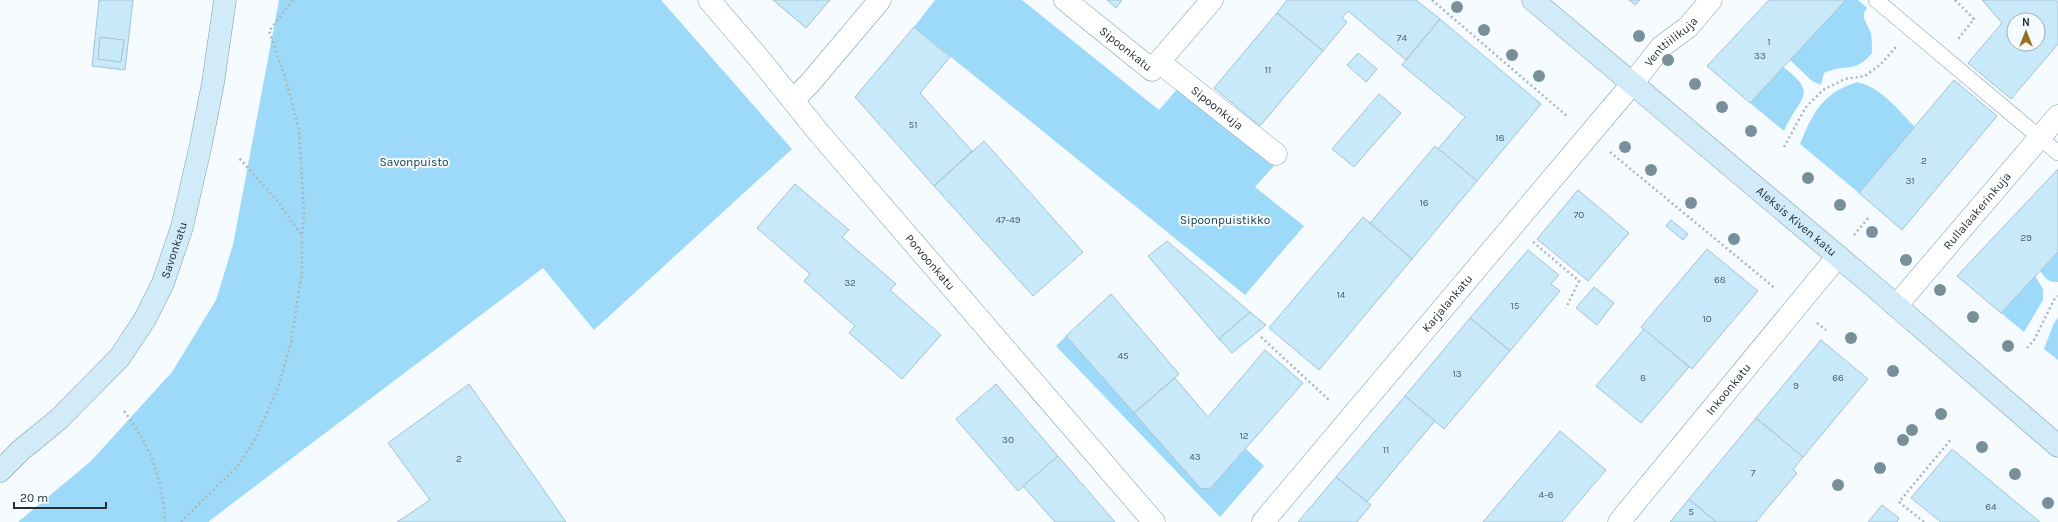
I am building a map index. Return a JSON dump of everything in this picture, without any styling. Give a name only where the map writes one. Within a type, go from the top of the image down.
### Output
[{"type":"main road","name":"Savonkatu","points":[[0,471],[21,450],[59,419],[120,357],[145,319],[163,283],[182,227],[201,144],[213,82],[225,0]]},
{"type":"main road","name":"Aleksis Kiven katu","points":[[1533,0],[1838,256],[1896,306],[2057,451]]},
{"type":"main road","name":"Savonkatu","points":[[0,455],[21,450]]},
{"type":"street","name":"Porvoonkatu","points":[[708,0],[824,139],[1154,522]]},
{"type":"street","points":[[793,100],[810,83],[880,0]]},
{"type":"street","name":"Sipoonkatu","points":[[1065,0],[1152,70],[1212,0]]},
{"type":"street","name":"Venttiilikuja","points":[[1632,84],[1661,47],[1688,27],[1710,0]]},
{"type":"street","name":"Sipoonkuja","points":[[1159,62],[1276,154]]},
{"type":"street","name":"Karjalankatu","points":[[1263,522],[1632,84]]},
{"type":"street","name":"Rullalaakerinkuja","points":[[1896,306],[2058,116]]},
{"type":"street","name":"Inkoonkatu","points":[[1619,522],[1838,256]]},
{"type":"lane","points":[[1876,0],[2058,153]]},
{"type":"path","points":[[181,522],[237,467],[256,438],[278,388],[291,343],[302,272],[302,236],[304,213],[300,130],[285,77],[269,31],[294,0]]},
{"type":"path","points":[[1943,57],[1974,20],[1956,0]]},
{"type":"path","points":[[1784,147],[1806,107],[1823,90],[1845,80],[1865,76],[1881,64],[1911,30]]},
{"type":"path","points":[[240,158],[278,203],[302,236]]},
{"type":"path","points":[[1512,226],[1579,282],[1566,308]]},
{"type":"path","points":[[2027,348],[2034,340],[2055,298],[2058,296]]},
{"type":"path","points":[[1261,337],[1350,418]]},
{"type":"path","points":[[124,411],[141,433],[154,464],[163,501],[164,522]]},
{"type":"path","points":[[1924,522],[1899,502],[1952,438]]},
{"type":"green space","name":"Savonpuisto","points":[[279,0],[661,0],[792,149],[594,330],[543,268],[208,522],[18,522],[91,461],[172,372],[216,300],[233,245]]},
{"type":"green space","name":"Sipoonpuistikko","points":[[935,0],[1022,0],[1159,110],[1179,87],[1274,166],[1255,187],[1304,226],[1245,295],[914,27]]},
{"type":"green space","points":[[1846,0],[1858,0],[1867,8],[1864,18],[1871,34],[1872,53],[1860,64],[1831,70],[1824,73],[1821,85],[1812,81],[1790,60]]},
{"type":"green space","points":[[1783,67],[1795,76],[1804,91],[1800,103],[1784,131],[1750,103]]},
{"type":"green space","points":[[1857,82],[1874,89],[1889,100],[1915,127],[1859,193],[1800,144],[1815,113],[1827,98],[1845,87]]},
{"type":"green space","points":[[2058,252],[2058,282],[2052,282],[2040,271]]},
{"type":"green space","points":[[2035,276],[2043,289],[2043,300],[2024,332],[2001,313]]},
{"type":"green space","points":[[2058,317],[2058,360],[2044,349],[2053,325]]},
{"type":"green space","points":[[1066,336],[1201,489],[1211,487],[1246,449],[1264,466],[1220,517],[1056,346]]},
{"type":"building","points":[[99,0],[133,0],[125,70],[92,66]]},
{"type":"building","points":[[773,0],[830,0],[806,28]]},
{"type":"building","points":[[1107,0],[1122,0],[1116,8]]},
{"type":"building","points":[[1287,0],[1416,0],[1440,19],[1406,60],[1348,11],[1342,18],[1347,22],[1323,51],[1277,13]]},
{"type":"building","points":[[1629,0],[1640,0],[1635,5]]},
{"type":"building","points":[[1769,0],[1846,0],[1750,103],[1707,66]]},
{"type":"building","points":[[1982,0],[2056,0],[2058,3],[2058,44],[2011,99],[1968,63],[2002,23]]},
{"type":"building","points":[[1277,13],[1323,51],[1260,126],[1214,88]]},
{"type":"building","points":[[1440,19],[1541,104],[1477,181],[1438,149],[1465,117],[1402,65]]},
{"type":"building","points":[[914,27],[950,57],[920,93],[972,151],[934,186],[855,97]]},
{"type":"building","points":[[100,37],[124,40],[121,62],[98,59]]},
{"type":"building","points":[[1358,53],[1377,69],[1366,82],[1347,65]]},
{"type":"building","points":[[1954,80],[1997,116],[1902,230],[1859,193]]},
{"type":"building","points":[[1379,94],[1401,113],[1354,167],[1332,149]]},
{"type":"building","points":[[984,141],[1083,252],[1033,296],[934,186]]},
{"type":"building","points":[[1435,146],[1477,181],[1412,259],[1370,223]]},
{"type":"building","points":[[2058,169],[2058,252],[2001,313],[1957,276]]},
{"type":"building","points":[[795,184],[849,230],[842,237],[896,284],[890,290],[941,335],[902,379],[849,333],[855,326],[804,281],[810,274],[757,228]]},
{"type":"building","points":[[1578,190],[1629,233],[1588,281],[1537,239]]},
{"type":"building","points":[[1363,217],[1412,259],[1319,370],[1269,328]]},
{"type":"building","points":[[1671,220],[1688,234],[1683,240],[1666,226]]},
{"type":"building","points":[[1167,241],[1250,312],[1219,339],[1148,256]]},
{"type":"building","points":[[1707,249],[1758,291],[1692,369],[1641,327]]},
{"type":"building","points":[[1528,250],[1559,275],[1551,284],[1560,291],[1510,351],[1470,318]]},
{"type":"building","points":[[1594,287],[1614,303],[1597,325],[1576,308]]},
{"type":"building","points":[[1111,294],[1179,374],[1134,413],[1066,336]]},
{"type":"building","points":[[1250,312],[1266,325],[1232,353],[1219,339]]},
{"type":"building","points":[[1470,318],[1510,351],[1444,429],[1405,396]]},
{"type":"building","points":[[1644,329],[1689,367],[1641,423],[1596,386]]},
{"type":"building","points":[[1821,340],[1868,379],[1803,457],[1756,418]]},
{"type":"building","points":[[1265,350],[1303,383],[1211,488],[1201,489],[1134,413],[1175,378],[1208,417]]},
{"type":"building","points":[[469,384],[566,522],[397,522],[430,500],[388,443]]},
{"type":"building","points":[[996,384],[1058,456],[1018,491],[956,419]]},
{"type":"building","points":[[1405,396],[1435,421],[1367,502],[1336,477]]},
{"type":"building","points":[[1756,418],[1803,457],[1793,470],[1797,473],[1756,522],[1716,522],[1689,499]]},
{"type":"building","points":[[1560,431],[1606,470],[1562,522],[1483,522]]},
{"type":"building","points":[[1952,449],[2040,522],[1941,522],[1911,498]]},
{"type":"building","points":[[1058,456],[1115,522],[1055,522],[1023,486]]},
{"type":"building","points":[[1336,477],[1371,505],[1357,522],[1298,522]]},
{"type":"building","points":[[1689,499],[1716,522],[1670,522]]},
{"type":"building","points":[[1882,505],[1899,518],[1897,522],[1868,522]]}]
